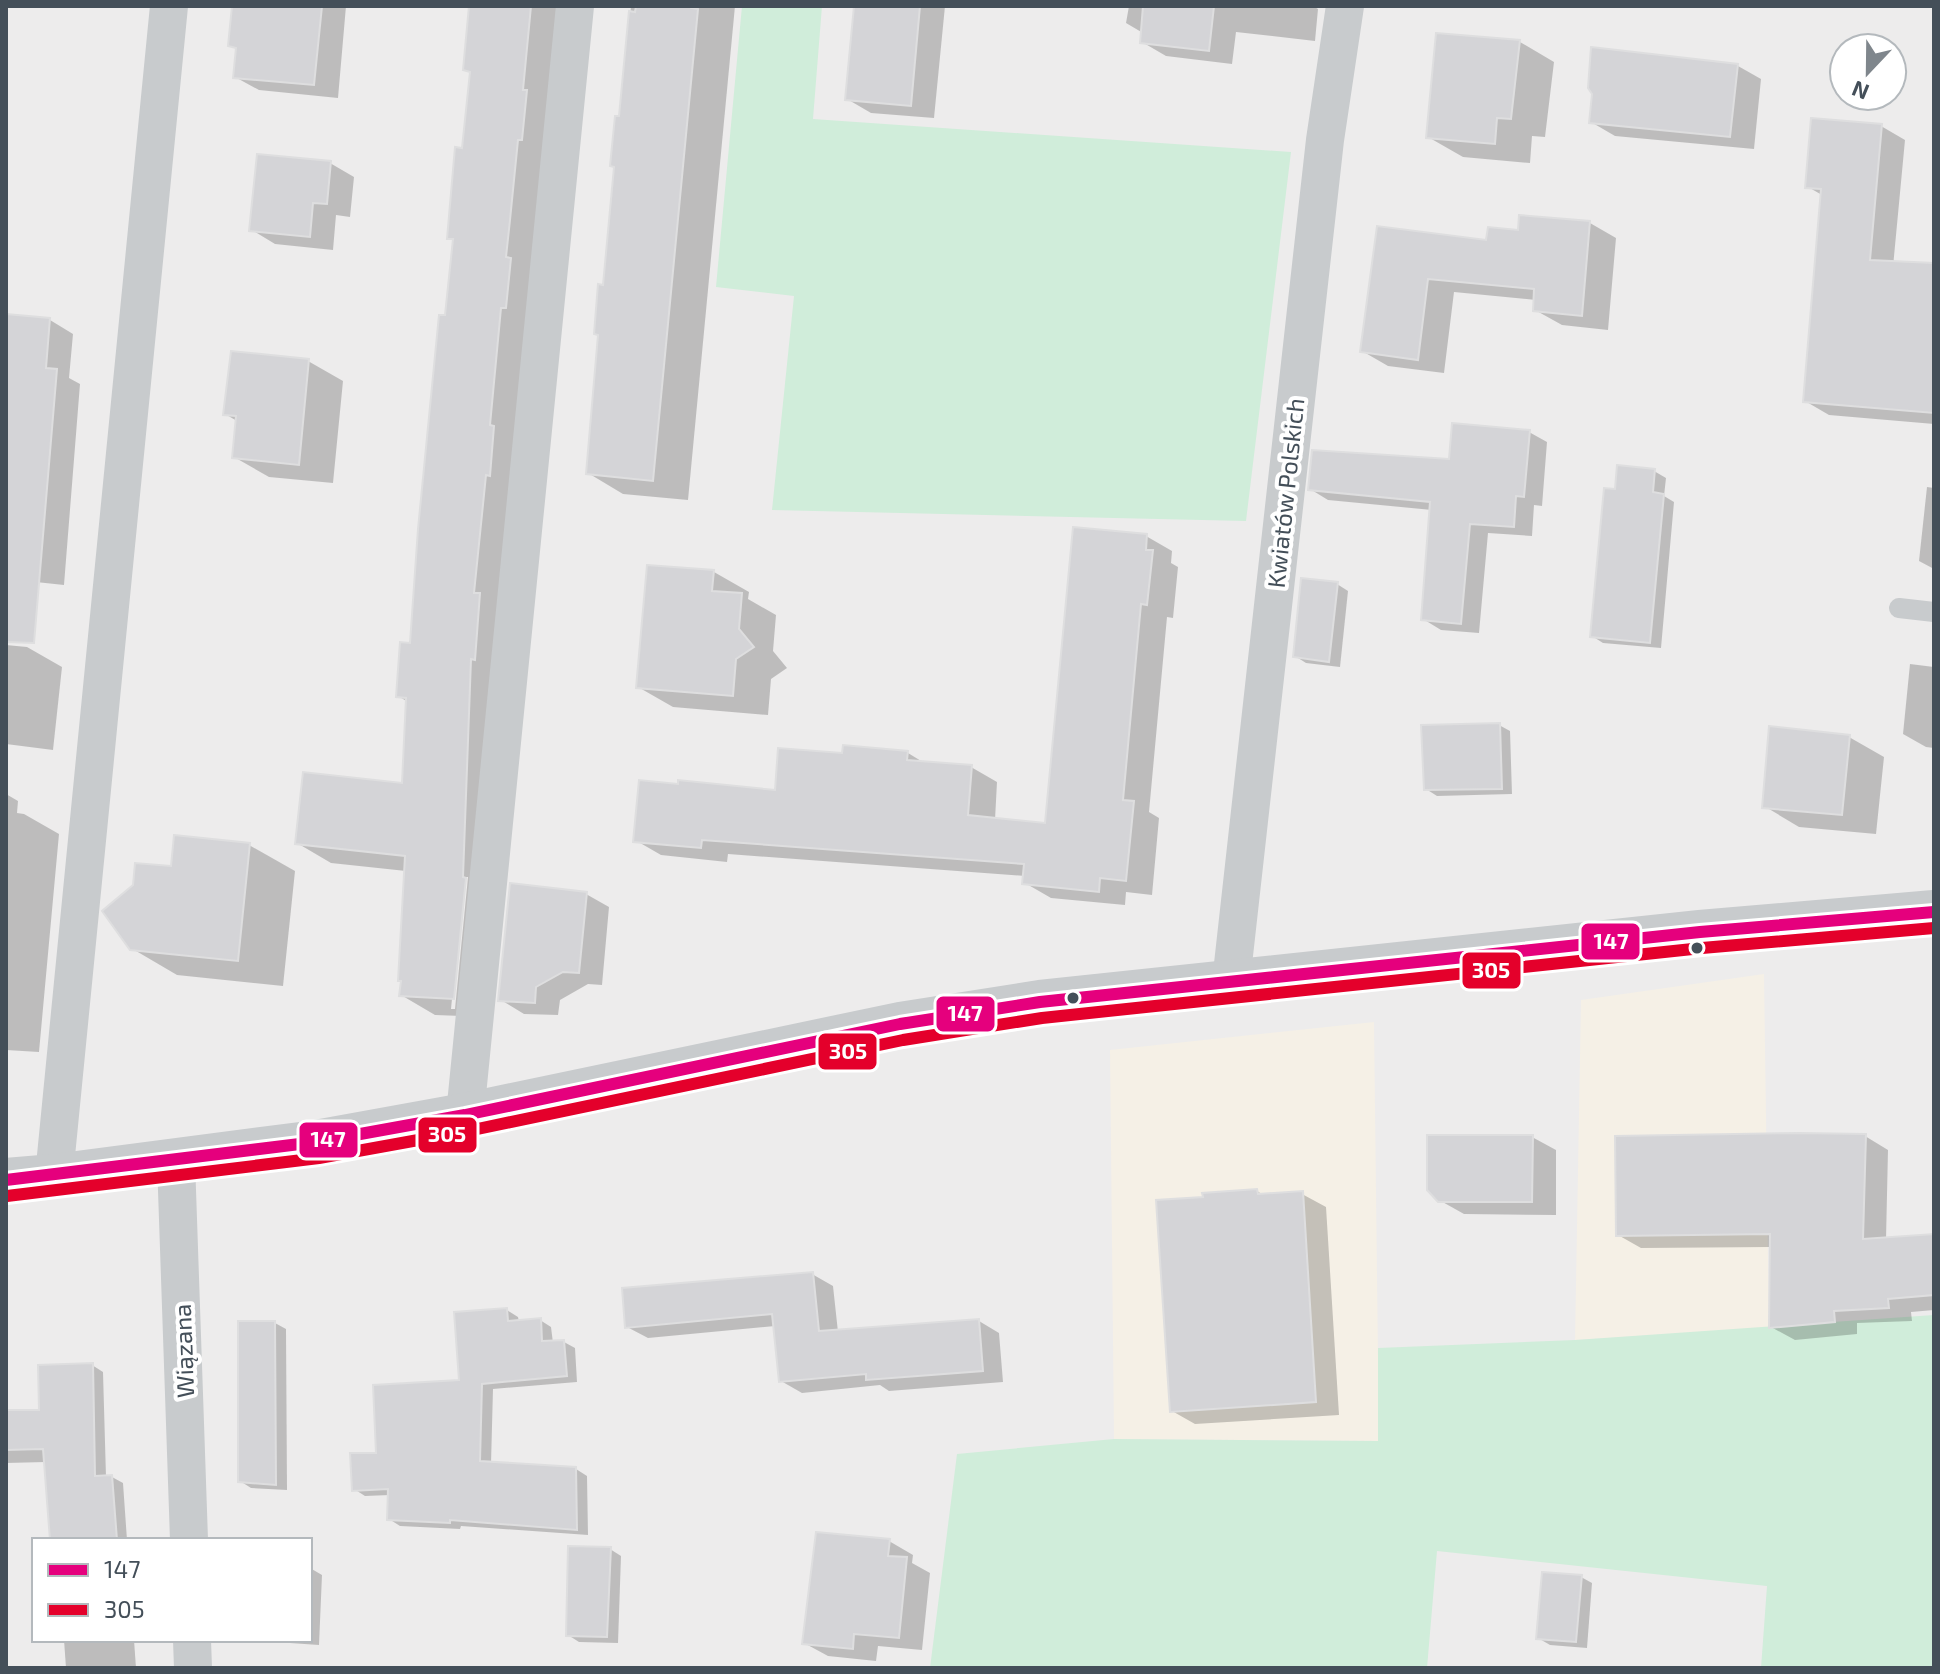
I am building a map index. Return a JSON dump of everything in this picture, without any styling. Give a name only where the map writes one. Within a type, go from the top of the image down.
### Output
[{"type":"street","points":[[54,1176],[169,6]]},
{"type":"street","points":[[465,1115],[575,6]]},
{"type":"street","name":"Kwiatów Polskich","points":[[1231,982],[1325,140],[1345,6]]},
{"type":"street","points":[[6,1180],[316,1142],[465,1115],[900,1024],[1040,1002],[1700,932],[1934,912]]},
{"type":"street","name":"Wiązana","points":[[176,1161],[189,1538]]},
{"type":"street","points":[[192,1642],[193,1668]]},
{"type":"lane","points":[[1899,608],[1934,612]]},
{"type":"shaded area","points":[[1764,974],[1769,1328],[1575,1340],[1581,1000]]},
{"type":"shaded area","points":[[1374,1022],[1379,1441],[1114,1439],[1110,1050]]},
{"type":"green space","points":[[742,6],[822,6],[813,119],[1291,152],[1246,521],[772,510],[794,296],[716,287]]},
{"type":"green space","points":[[1934,1315],[1934,1668],[1761,1668],[1767,1586],[1437,1551],[1427,1668],[930,1668],[957,1454],[1114,1439],[1378,1441],[1378,1348],[1575,1340]]},
{"type":"building","points":[[232,6],[322,6],[314,85],[233,78],[236,48],[228,46]]},
{"type":"building","points":[[469,6],[531,6],[523,90],[527,90],[522,140],[518,140],[506,257],[511,258],[506,308],[501,308],[490,425],[494,426],[490,476],[486,475],[474,593],[480,593],[475,660],[471,659],[463,877],[466,878],[454,999],[399,996],[405,856],[295,844],[303,772],[402,783],[406,698],[396,697],[400,642],[410,643],[439,315],[445,315],[453,239],[447,239],[455,147],[462,148],[470,72],[463,70]]},
{"type":"building","points":[[636,6],[691,6],[698,9],[653,481],[586,474],[598,335],[594,334],[598,284],[603,285],[614,167],[610,166],[615,116],[619,116],[629,11],[635,12]]},
{"type":"building","points":[[854,6],[920,6],[911,106],[845,100]]},
{"type":"building","points":[[1143,6],[1214,6],[1209,51],[1140,43]]},
{"type":"building","points":[[1436,33],[1520,40],[1511,119],[1497,118],[1495,144],[1426,138]]},
{"type":"building","points":[[1591,47],[1738,64],[1730,137],[1589,123]]},
{"type":"building","points":[[1811,118],[1882,124],[1870,260],[1934,263],[1934,413],[1803,402],[1821,189],[1805,188]]},
{"type":"building","points":[[257,154],[331,161],[327,204],[313,203],[310,237],[249,231]]},
{"type":"building","points":[[1519,215],[1590,221],[1582,316],[1533,311],[1534,289],[1428,279],[1418,360],[1360,352],[1377,226],[1486,240],[1488,227],[1518,230]]},
{"type":"building","points":[[6,314],[50,318],[46,368],[57,369],[34,643],[6,642]]},
{"type":"building","points":[[231,351],[309,359],[299,465],[232,458],[236,416],[223,415]]},
{"type":"building","points":[[1452,423],[1530,430],[1524,497],[1516,496],[1514,527],[1470,524],[1461,624],[1421,620],[1430,502],[1308,490],[1312,450],[1449,459]]},
{"type":"building","points":[[1617,465],[1655,469],[1653,492],[1664,494],[1650,643],[1590,637],[1604,488],[1615,489]]},
{"type":"building","points":[[1073,527],[1147,534],[1146,550],[1153,550],[1147,605],[1141,604],[1123,800],[1134,801],[1126,881],[1100,878],[1099,892],[1022,884],[1024,864],[702,840],[701,848],[633,842],[639,780],[678,784],[678,780],[775,790],[778,748],[842,753],[843,745],[908,751],[907,760],[972,765],[968,815],[1045,823]]},
{"type":"building","points":[[647,565],[714,570],[712,591],[742,593],[739,629],[754,647],[736,659],[733,696],[636,688]]},
{"type":"building","points":[[1301,578],[1338,582],[1329,662],[1293,657]]},
{"type":"building","points":[[1500,723],[1502,789],[1424,790],[1421,725]]},
{"type":"building","points":[[1769,726],[1850,735],[1842,815],[1762,808]]},
{"type":"building","points":[[174,835],[250,843],[238,961],[130,950],[102,911],[133,885],[135,863],[171,866]]},
{"type":"building","points":[[510,883],[587,892],[579,973],[563,972],[536,987],[535,1003],[498,1001]]},
{"type":"building","points":[[1866,1134],[1863,1239],[1934,1234],[1934,1295],[1888,1299],[1889,1308],[1834,1311],[1835,1322],[1769,1328],[1770,1234],[1616,1236],[1615,1136]]},
{"type":"building","points":[[1427,1135],[1533,1135],[1532,1202],[1438,1202],[1427,1190]]},
{"type":"building","points":[[1257,1189],[1258,1194],[1303,1191],[1316,1402],[1170,1412],[1156,1200]]},
{"type":"building","points":[[813,1272],[819,1331],[979,1319],[983,1371],[866,1380],[866,1374],[779,1382],[772,1314],[625,1328],[622,1288]]},
{"type":"building","points":[[507,1308],[508,1321],[541,1318],[542,1341],[564,1340],[567,1376],[482,1384],[480,1461],[576,1467],[577,1530],[450,1520],[450,1523],[387,1520],[388,1489],[352,1491],[350,1453],[376,1453],[373,1385],[459,1380],[454,1312]]},
{"type":"building","points":[[238,1321],[275,1321],[276,1485],[238,1482]]},
{"type":"building","points":[[93,1363],[95,1476],[112,1475],[117,1538],[50,1538],[43,1449],[6,1450],[6,1410],[39,1410],[38,1365]]},
{"type":"building","points":[[816,1532],[890,1539],[888,1556],[907,1557],[899,1638],[854,1634],[853,1649],[802,1644]]},
{"type":"building","points":[[568,1546],[611,1547],[607,1637],[566,1636]]},
{"type":"building","points":[[1542,1572],[1582,1575],[1576,1642],[1536,1639]]},
{"type":"transit line","name":"147","points":[[6,1180],[316,1142],[465,1115],[900,1024],[1040,1002],[1700,932],[1934,912]]},
{"type":"transit line","name":"305","points":[[7,1196],[319,1158],[468,1131],[903,1040],[1042,1018],[1702,948],[1934,928]]}]
